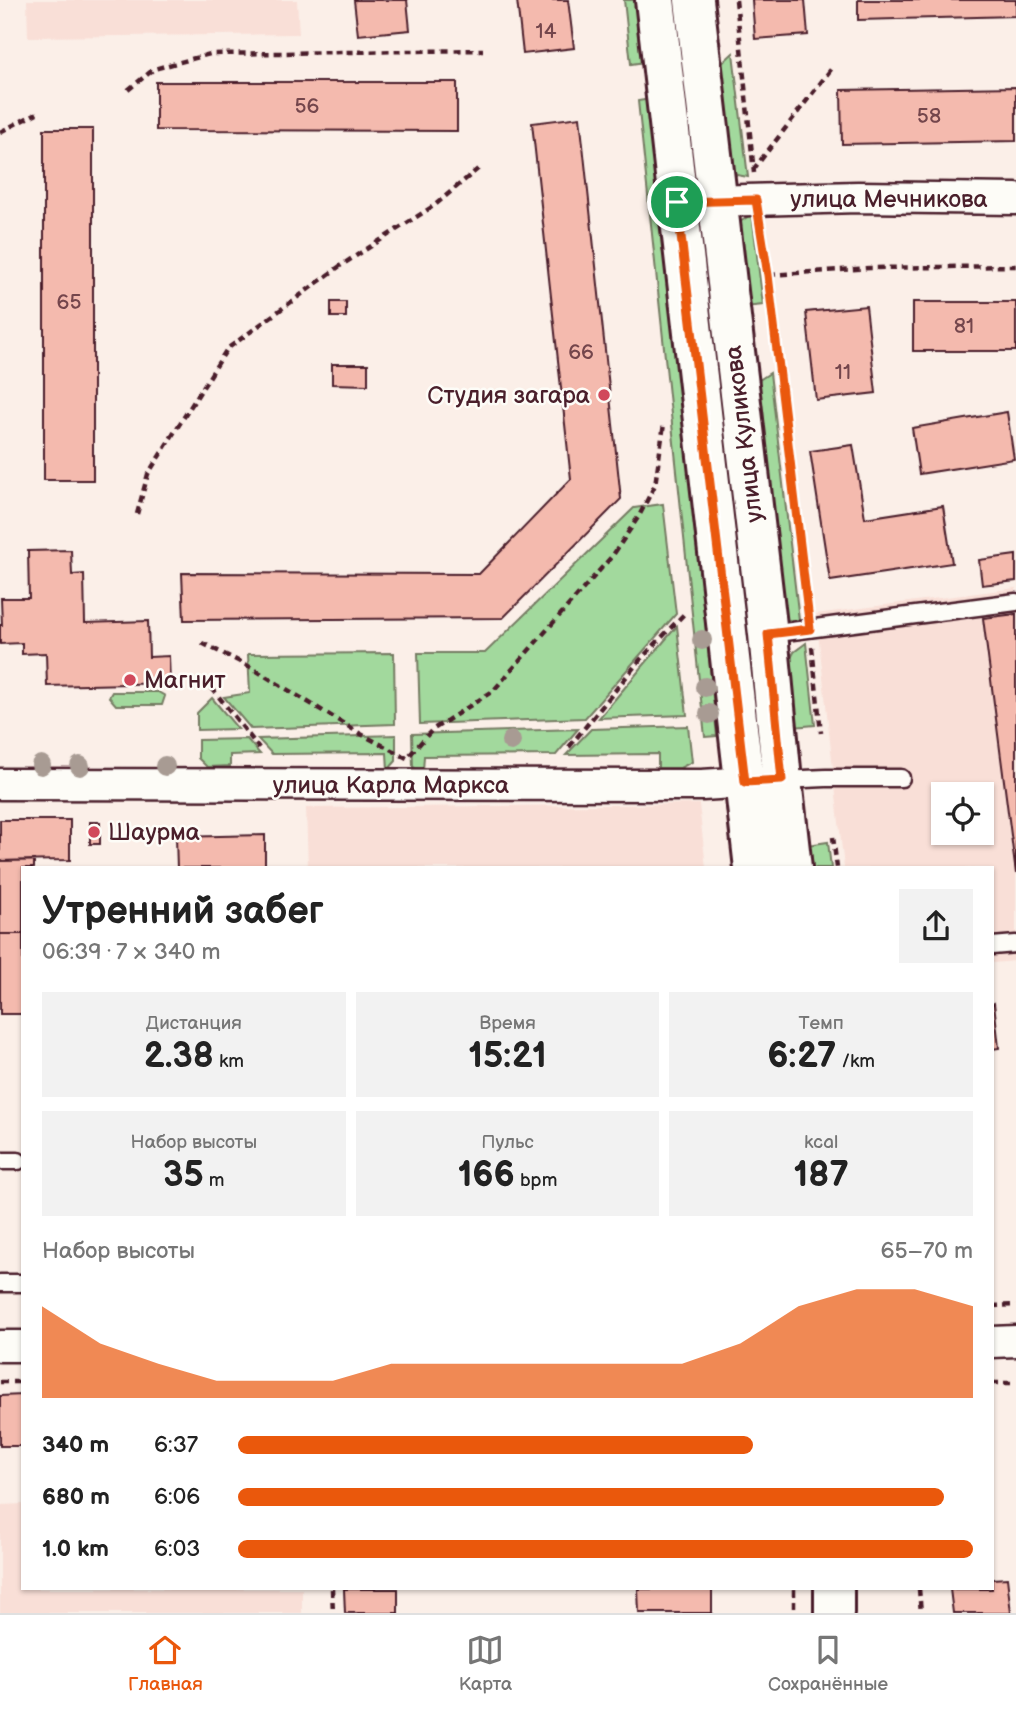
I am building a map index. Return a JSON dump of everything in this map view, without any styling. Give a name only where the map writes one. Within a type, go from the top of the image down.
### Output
[{"type":"main road","name":"улица Куликова","points":[[655,0],[677,202],[763,781],[791,866]]},
{"type":"main road","name":"улица Куликова","points":[[694,0],[768,634],[763,781],[754,866]]},
{"type":"main road","points":[[834,1590],[834,1613]]},
{"type":"street","name":"улица Мечникова","points":[[677,202],[717,201],[752,188],[858,197],[1016,199]]},
{"type":"street","name":"улица Карла Маркса","points":[[0,784],[702,785],[763,781]]},
{"type":"street","points":[[994,1342],[1016,1341]]},
{"type":"street","points":[[0,1346],[21,1346]]},
{"type":"lane","points":[[768,634],[1016,602]]},
{"type":"lane","points":[[763,781],[901,778]]},
{"type":"lane","points":[[994,946],[1016,944]]},
{"type":"lane","points":[[0,1161],[18,1161]]},
{"type":"lane","points":[[0,1283],[20,1283]]},
{"type":"path","points":[[736,0],[753,170],[752,188],[768,275],[821,733]]},
{"type":"path","points":[[128,90],[154,69],[210,54],[483,51]]},
{"type":"path","points":[[752,188],[753,170],[832,68]]},
{"type":"path","points":[[0,132],[37,113]]},
{"type":"path","points":[[137,514],[148,474],[227,349],[340,266],[435,205],[480,169]]},
{"type":"path","points":[[768,275],[870,268],[1016,266]]},
{"type":"path","points":[[202,643],[252,668],[359,733],[407,758],[432,730],[493,691],[613,555],[639,516],[655,485],[664,424]]},
{"type":"path","points":[[569,747],[640,660],[685,613]]},
{"type":"path","points":[[204,678],[259,748]]},
{"type":"path","points":[[833,837],[836,866]]},
{"type":"path","points":[[994,1306],[1016,1305]]},
{"type":"path","points":[[0,1382],[21,1382]]},
{"type":"path","points":[[994,1383],[1016,1383]]},
{"type":"path","points":[[332,1590],[332,1613]]},
{"type":"path","points":[[794,1590],[794,1613]]},
{"type":"path","points":[[919,1590],[921,1613]]},
{"type":"shaded area","points":[[27,0],[297,0],[299,34],[28,37]]},
{"type":"shaded area","points":[[1016,588],[1016,961],[994,963],[994,866],[844,866],[816,614]]},
{"type":"shaded area","points":[[699,804],[706,866],[308,866],[306,808]]},
{"type":"shaded area","points":[[21,1504],[21,1590],[302,1590],[302,1613],[0,1613],[0,1505]]},
{"type":"green space","points":[[624,0],[638,0],[645,62],[631,64]]},
{"type":"green space","points":[[733,53],[748,177],[737,175],[729,165],[719,66]]},
{"type":"green space","points":[[651,99],[717,736],[705,737],[638,101]]},
{"type":"green space","points":[[752,214],[763,305],[745,307],[737,239],[740,222]]},
{"type":"green space","points":[[770,373],[799,620],[783,620],[753,384]]},
{"type":"green space","points":[[663,504],[676,614],[585,718],[420,724],[418,653],[485,653],[634,508]]},
{"type":"green space","points":[[677,626],[687,715],[599,718]]},
{"type":"green space","points":[[806,643],[815,725],[793,727],[787,666],[794,652]]},
{"type":"green space","points":[[394,653],[395,724],[251,729],[224,697],[250,693],[248,654]]},
{"type":"green space","points":[[112,692],[158,692],[165,696],[162,705],[116,705],[109,697]]},
{"type":"green space","points":[[212,698],[238,729],[197,730],[197,713]]},
{"type":"green space","points":[[688,726],[692,762],[680,768],[658,768],[658,754],[566,755],[591,729]]},
{"type":"green space","points":[[578,729],[556,755],[424,756],[423,771],[413,767],[412,734]]},
{"type":"green space","points":[[396,735],[396,761],[388,770],[387,753],[272,754],[258,739]]},
{"type":"green space","points":[[247,739],[260,754],[230,755],[230,766],[207,767],[198,758],[198,740]]},
{"type":"green space","points":[[828,842],[831,866],[810,866],[807,845]]},
{"type":"building","points":[[354,0],[407,0],[410,30],[358,35]]},
{"type":"building","points":[[517,0],[568,0],[574,48],[523,54]]},
{"type":"building","points":[[752,0],[805,0],[808,35],[755,39]]},
{"type":"building","points":[[858,0],[1016,0],[1016,16],[858,20]]},
{"type":"building","points":[[156,82],[457,82],[457,131],[156,130]]},
{"type":"building","points":[[1016,87],[1016,141],[842,144],[841,90]]},
{"type":"building","points":[[580,117],[621,499],[503,618],[184,620],[182,573],[479,574],[571,479],[532,123]]},
{"type":"building","points":[[44,129],[93,129],[93,480],[44,480]]},
{"type":"building","points":[[331,302],[346,302],[346,317],[331,317]]},
{"type":"building","points":[[913,302],[1016,302],[1016,351],[913,351]]},
{"type":"building","points":[[866,306],[876,393],[816,400],[806,312]]},
{"type":"building","points":[[332,364],[368,364],[368,385],[332,384]]},
{"type":"building","points":[[1007,412],[1014,459],[919,474],[912,428]]},
{"type":"building","points":[[853,445],[865,518],[943,506],[952,563],[830,581],[810,451]]},
{"type":"building","points":[[71,550],[72,575],[84,574],[85,623],[148,621],[149,657],[169,656],[170,683],[47,686],[46,653],[22,654],[22,643],[0,644],[1,598],[29,598],[28,551]]},
{"type":"building","points":[[1016,555],[1016,581],[982,585],[979,560]]},
{"type":"building","points":[[1016,614],[1016,874],[983,618]]},
{"type":"building","points":[[0,820],[70,820],[70,860],[0,861]]},
{"type":"building","points":[[90,822],[100,822],[100,844],[90,844]]},
{"type":"building","points":[[265,835],[265,866],[177,866],[176,837]]},
{"type":"building","points":[[34,860],[34,866],[21,866],[21,934],[0,934],[0,861]]},
{"type":"building","points":[[0,934],[21,934],[21,1014],[0,1014]]},
{"type":"building","points":[[994,1003],[999,1048],[994,1049]]},
{"type":"building","points":[[21,1395],[21,1446],[0,1446],[0,1396]]},
{"type":"building","points":[[1007,1578],[1011,1613],[953,1613],[950,1590],[994,1590],[994,1579]]},
{"type":"building","points":[[344,1590],[398,1590],[398,1613],[345,1613]]},
{"type":"building","points":[[638,1590],[712,1590],[712,1613],[639,1613]]},
{"type":"place","name":"Студия загара","points":[[604,395]]},
{"type":"place","name":"Магнит","points":[[130,680]]},
{"type":"place","name":"Шаурма","points":[[94,832]]},
{"type":"route","points":[[756,200],[768,275],[810,629],[768,634],[782,780],[745,782],[677,202],[756,200]]}]
